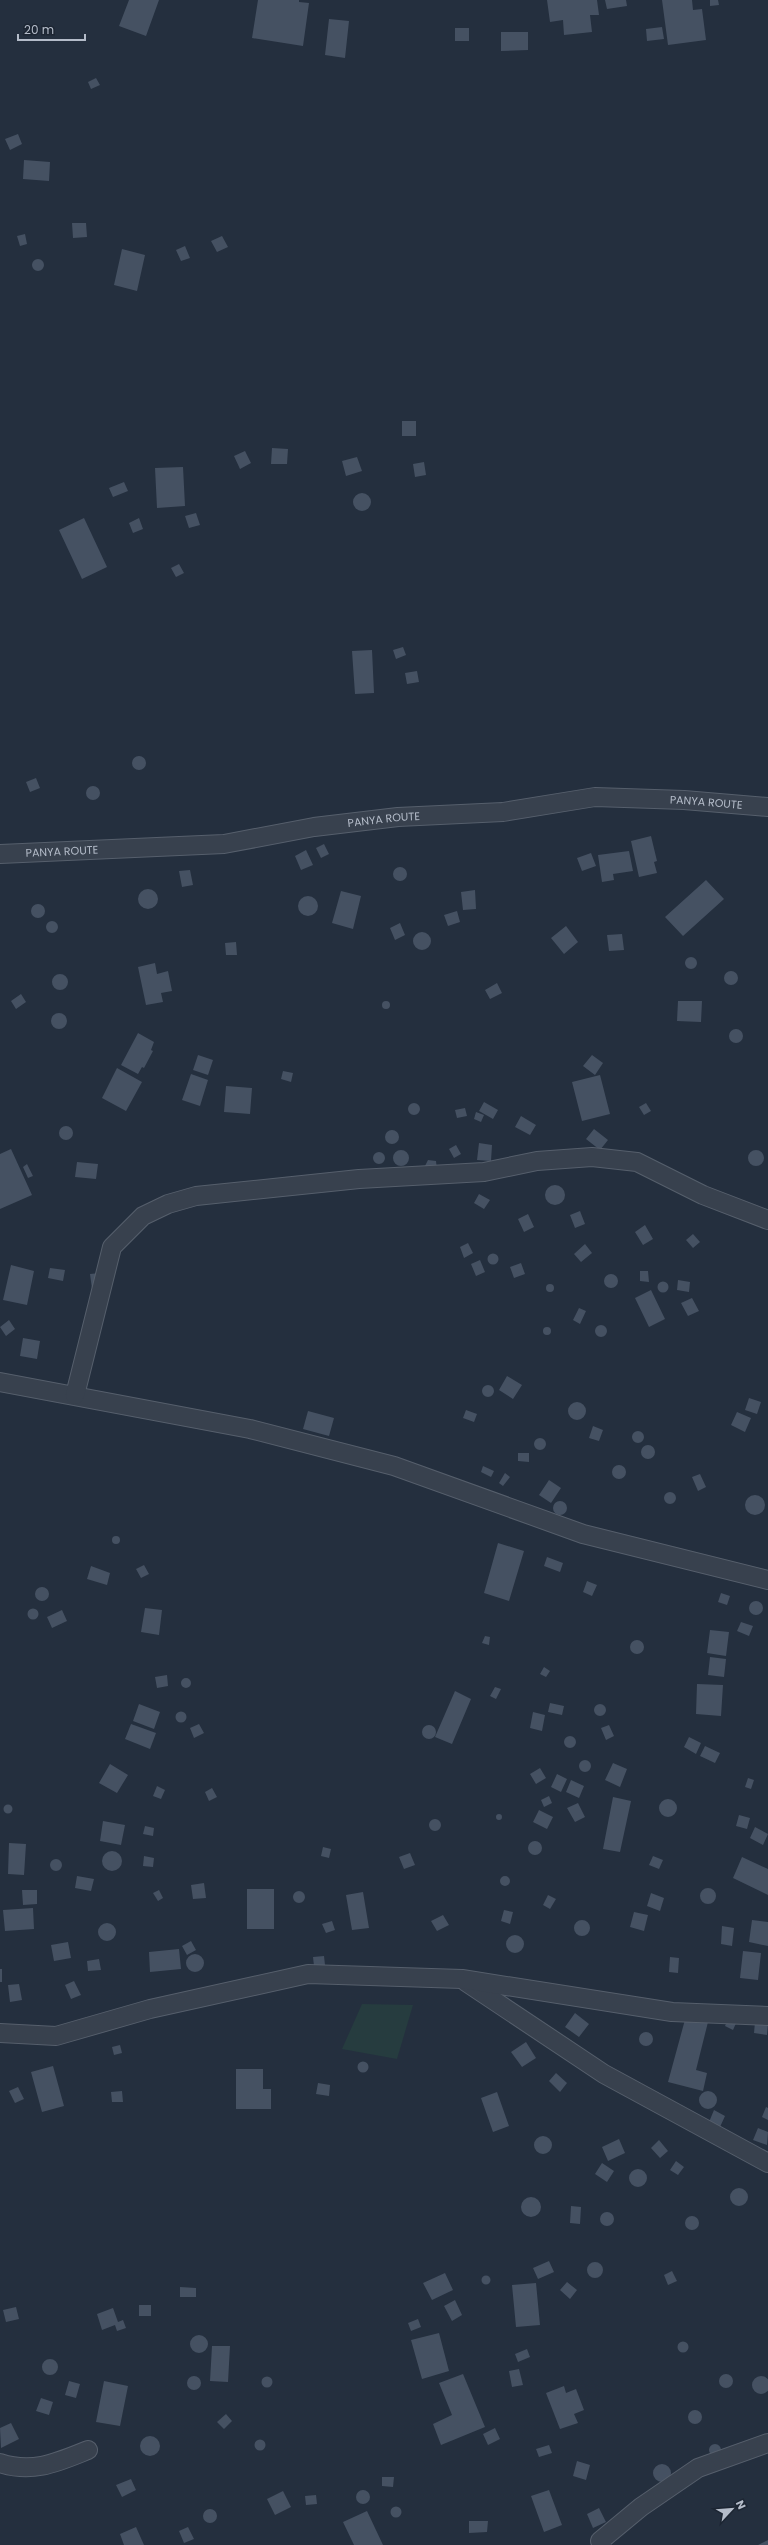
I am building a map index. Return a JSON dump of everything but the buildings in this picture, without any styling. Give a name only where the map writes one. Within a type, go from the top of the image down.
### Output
[{"type":"street","name":"PANYA ROUTE","points":[[0,854],[224,844],[314,827],[398,817],[503,812],[595,797],[684,800],[768,807]]},
{"type":"street","points":[[75,1395],[112,1246],[143,1216],[168,1204],[196,1196],[359,1179],[484,1172],[536,1161],[592,1157],[637,1162],[703,1195],[768,1220]]},
{"type":"street","points":[[0,1382],[250,1429],[394,1466],[583,1534],[768,1580]]},
{"type":"street","points":[[0,2033],[56,2036],[150,2009],[308,1974],[462,1979],[672,2012],[768,2016]]},
{"type":"street","points":[[462,1979],[604,2074],[768,2163]]},
{"type":"street","points":[[602,2545],[600,2541],[641,2507],[698,2468],[768,2443]]},
{"type":"street","points":[[0,2462],[32,2468],[49,2465],[88,2450]]},
{"type":"green space","points":[[362,2004],[413,2005],[397,2059],[342,2049]]}]
